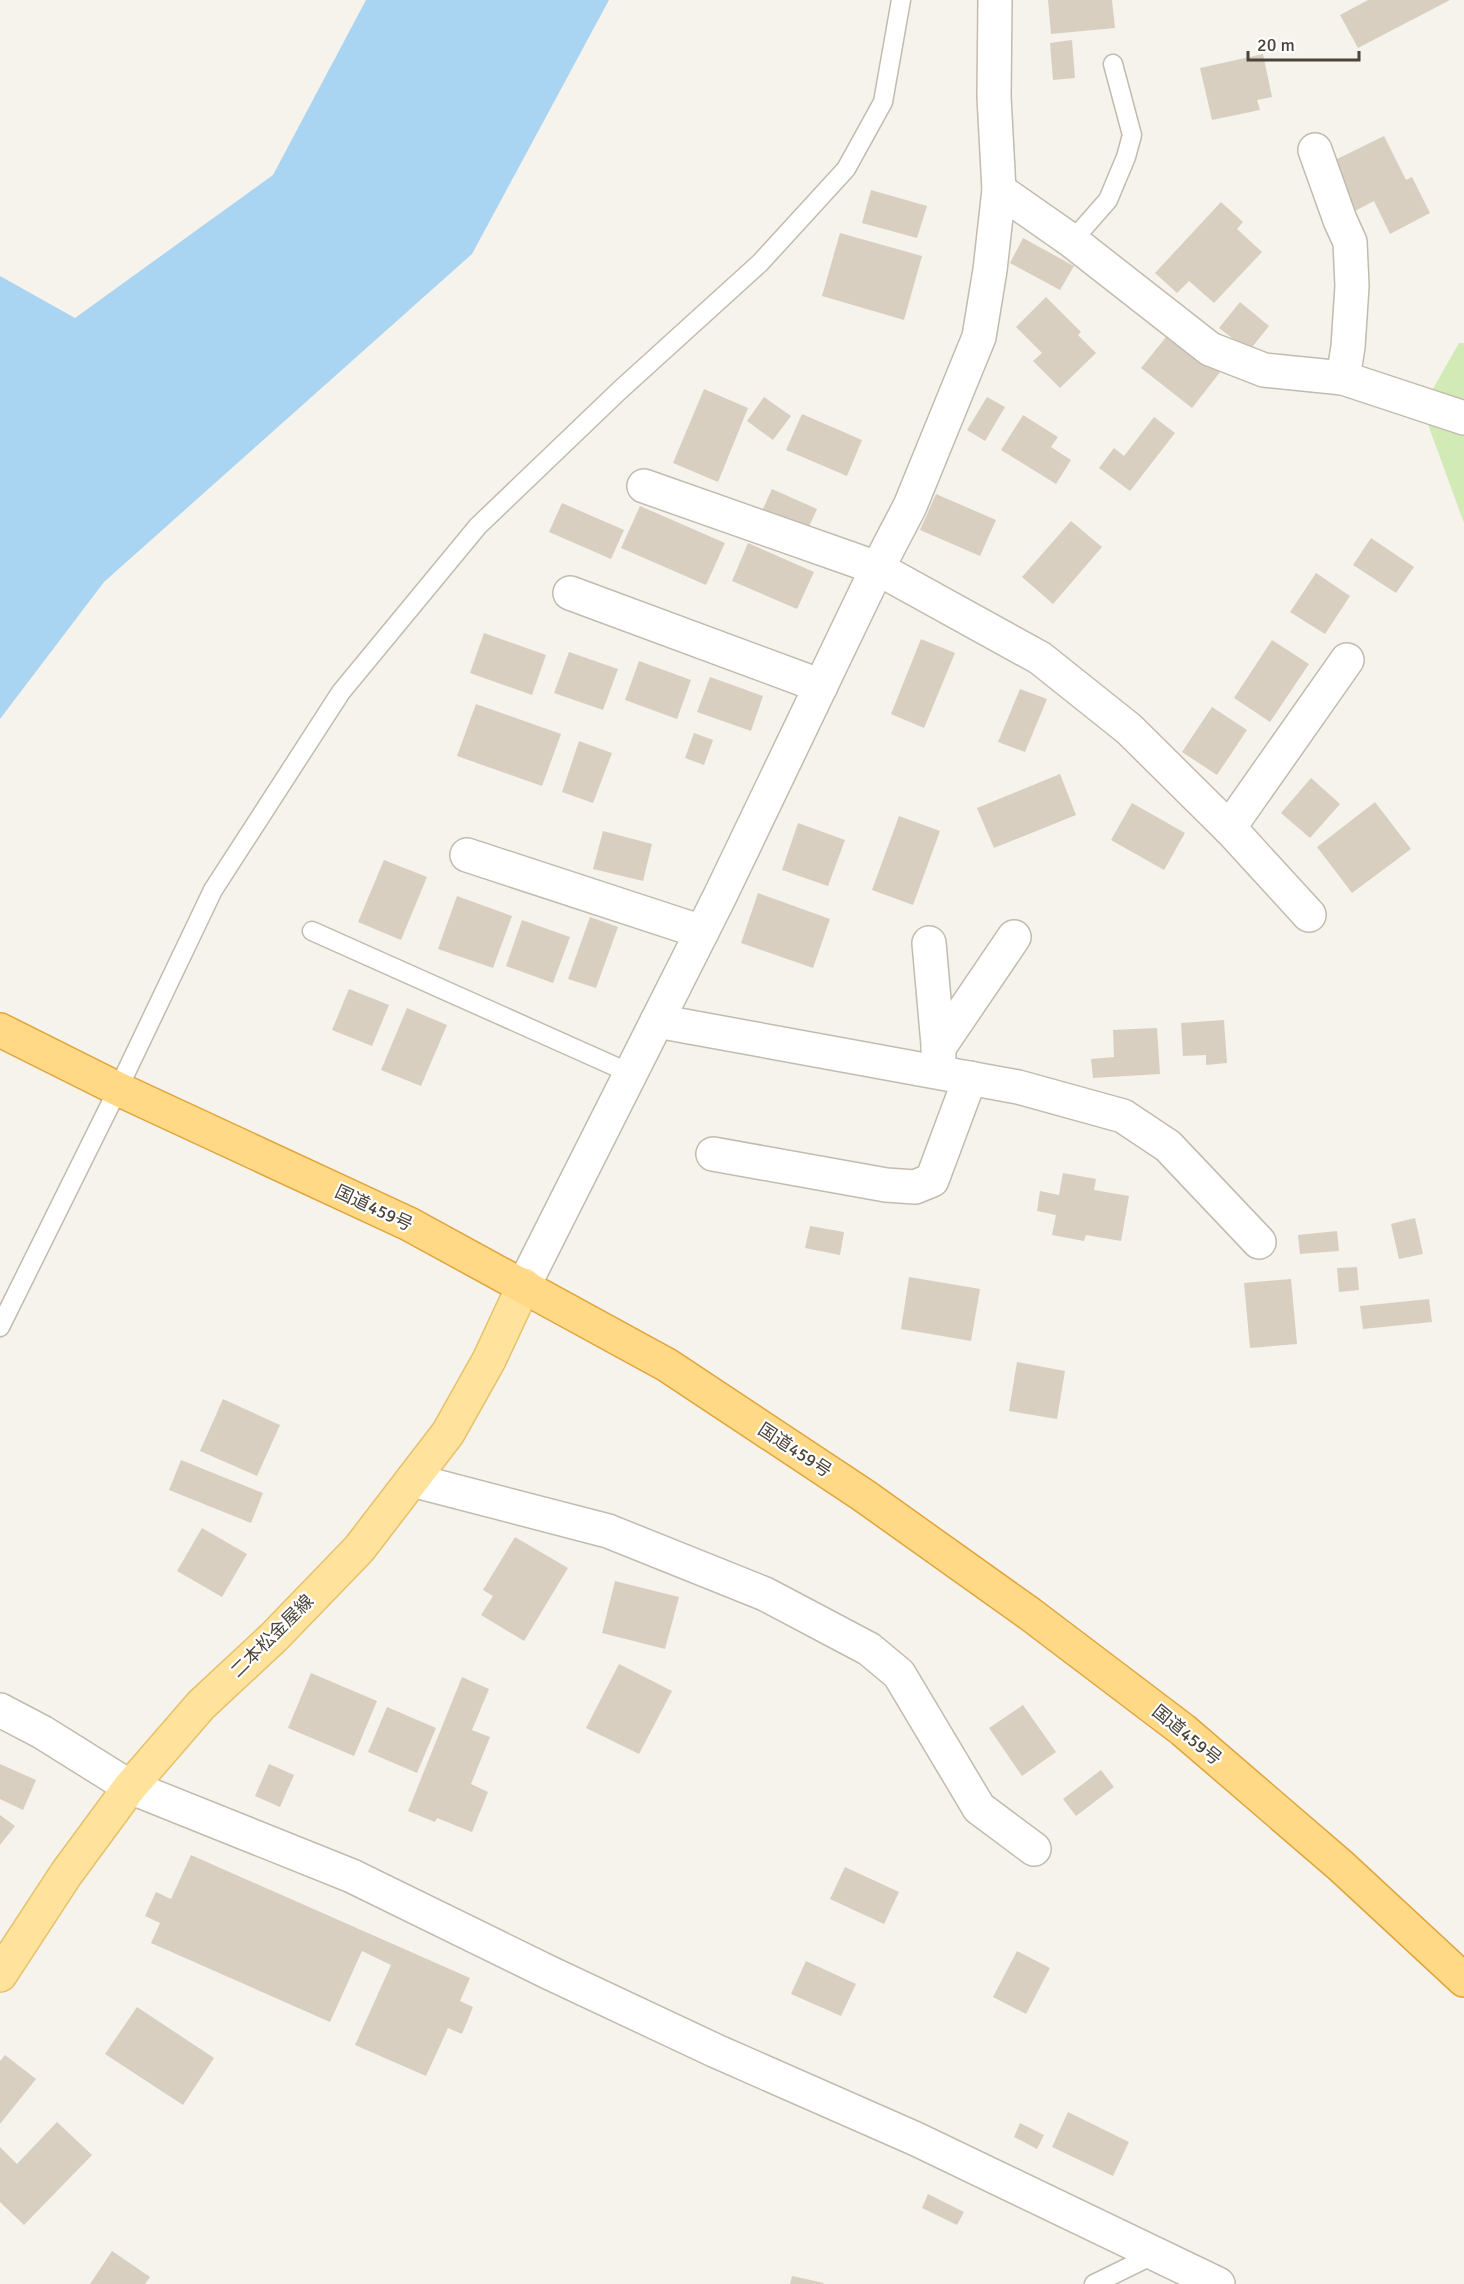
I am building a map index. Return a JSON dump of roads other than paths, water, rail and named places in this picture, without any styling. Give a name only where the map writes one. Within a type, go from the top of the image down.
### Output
[{"type":"highway","name":"国道459号","points":[[0,1030],[118,1089],[409,1224],[667,1365],[863,1495],[1030,1614],[1183,1730],[1341,1866],[1464,1980]]},
{"type":"main road","name":"二本松金屋線","points":[[0,1975],[66,1874],[130,1787],[201,1705],[274,1637],[359,1549],[448,1433],[489,1360],[524,1285]]},
{"type":"street","points":[[524,1285],[632,1074],[877,568],[910,506],[979,337],[990,270],[999,190],[994,97],[995,0]]},
{"type":"street","points":[[1315,150],[1350,242],[1352,286],[1348,346],[1343,378]]},
{"type":"street","points":[[999,190],[1071,241],[1210,349],[1264,370],[1343,378],[1464,418]]},
{"type":"street","points":[[644,486],[877,568],[1040,658],[1129,729],[1229,828],[1309,915]]},
{"type":"street","points":[[570,593],[821,686]]},
{"type":"street","points":[[1229,828],[1347,660]]},
{"type":"street","points":[[467,855],[702,932]]},
{"type":"street","points":[[949,1067],[1014,937]]},
{"type":"street","points":[[713,1154],[885,1185],[915,1187],[932,1180],[949,1067],[929,943]]},
{"type":"street","points":[[657,1021],[949,1067],[1123,1116],[1168,1146],[1259,1242]]},
{"type":"street","points":[[412,1480],[608,1531],[765,1594],[869,1649],[899,1674],[979,1808],[1034,1850]]},
{"type":"street","points":[[0,1710],[42,1732],[130,1787],[352,1876],[560,1978],[716,2051],[916,2139],[1218,2284]]},
{"type":"lane","points":[[0,1327],[213,890],[341,692],[478,526],[620,390],[760,264],[846,169],[883,102],[901,0]]},
{"type":"lane","points":[[1071,241],[1108,200],[1126,157],[1132,135],[1113,64]]},
{"type":"lane","points":[[312,931],[632,1074]]},
{"type":"lane","points":[[1094,2284],[1155,2254]]},
{"type":"water","points":[[366,0],[609,0],[472,254],[104,582],[0,719],[0,276],[75,318],[273,175]]}]
